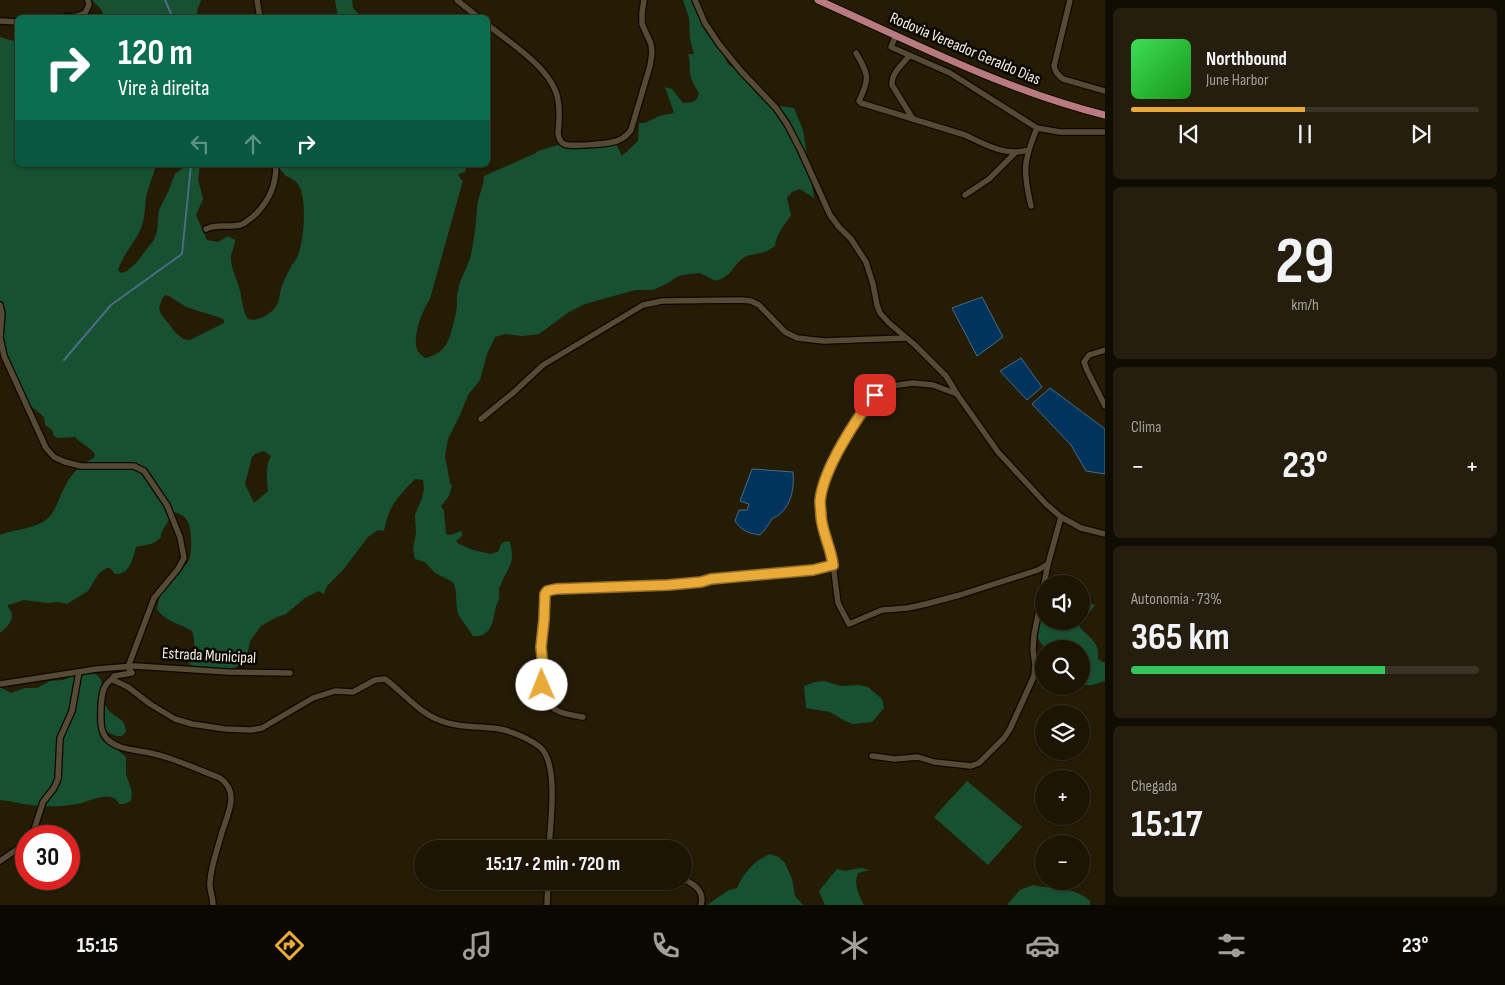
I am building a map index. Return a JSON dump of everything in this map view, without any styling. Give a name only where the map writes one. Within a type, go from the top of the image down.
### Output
[{"type":"main road","name":"Rodovia Vereador Geraldo Dias","points":[[824,1],[1000,81],[1043,97],[1105,115]]},
{"type":"street","points":[[80,15],[85,13],[89,5],[88,0]]},
{"type":"street","points":[[258,0],[260,15]]},
{"type":"street","points":[[457,0],[475,15]]},
{"type":"street","points":[[490,27],[534,62],[544,72],[553,86],[558,99],[559,140],[570,145],[612,143],[627,136],[631,130],[650,66],[651,44],[642,24],[644,0]]},
{"type":"street","points":[[695,0],[705,22],[720,44],[741,71],[776,108],[787,124],[802,151],[830,215],[858,249],[866,262],[874,284],[880,313],[916,345],[946,376],[998,452],[1046,504],[1061,517],[1081,528],[1105,534]]},
{"type":"street","points":[[1070,0],[1054,66],[1055,71],[1063,79],[1105,91]]},
{"type":"street","points":[[0,21],[15,22]]},
{"type":"street","points":[[896,35],[891,47],[950,73],[1037,128],[1060,132],[1105,132]]},
{"type":"street","points":[[856,53],[867,77],[867,83],[859,100],[861,103],[1016,153]]},
{"type":"street","points":[[909,56],[896,72],[892,84],[913,119]]},
{"type":"street","points":[[1032,206],[1025,171],[1028,150],[1037,128]]},
{"type":"street","points":[[965,195],[989,179],[1016,153],[1028,150]]},
{"type":"street","points":[[206,229],[220,225],[238,226],[247,222],[270,196],[275,180],[276,167]]},
{"type":"street","points":[[481,419],[543,365],[643,305],[662,301],[751,301],[763,308],[785,332],[806,340],[906,338]]},
{"type":"street","name":"Estrada Municipal","points":[[0,305],[2,314],[0,336],[4,356],[40,439],[46,448],[54,457],[81,466],[134,466],[144,471],[167,505],[180,537],[184,558],[154,598],[128,667]]},
{"type":"street","points":[[1105,350],[1089,355],[1084,362],[1086,370],[1105,406]]},
{"type":"street","points":[[957,394],[933,385],[891,386],[875,395],[861,413],[835,459],[823,487],[820,501],[821,519],[833,565],[838,603],[849,624],[882,610],[908,608],[960,595],[1038,570],[1048,564]]},
{"type":"street","points":[[1046,575],[1061,517]]},
{"type":"street","points":[[583,717],[558,711],[546,703],[542,697],[544,678],[541,647],[545,594],[547,591],[701,582],[711,579],[813,570],[833,565]]},
{"type":"street","points":[[872,756],[895,759],[918,757],[934,762],[971,766],[979,763],[998,745],[1010,729],[1034,676],[1033,649],[1035,630]]},
{"type":"street","name":"Estrada Municipal","points":[[0,684],[135,666],[228,672],[290,673]]},
{"type":"street","points":[[128,667],[132,672],[131,674],[114,676],[103,688],[100,721],[102,731],[107,739],[125,749],[149,752],[170,758],[220,778],[227,783],[231,792],[231,807],[209,883],[213,905]]},
{"type":"street","points":[[36,825],[43,802],[54,788],[58,779],[60,738],[72,710],[79,672]]},
{"type":"street","points":[[112,679],[128,687],[150,704],[175,719],[192,724],[225,729],[251,730],[262,728],[313,698],[335,690],[353,692],[375,680],[385,679],[422,710],[441,721],[502,729],[520,736],[541,748],[547,757],[552,776],[549,840]]},
{"type":"street","points":[[0,861],[15,851]]},
{"type":"street","points":[[692,883],[702,895],[701,905]]},
{"type":"street","points":[[547,905],[548,890]]},
{"type":"green space","points":[[92,0],[201,0],[198,15],[107,15],[103,14],[101,9]]},
{"type":"green space","points":[[335,0],[352,0],[353,8],[359,15],[338,15]]},
{"type":"green space","points":[[683,0],[700,0],[702,11],[728,64],[750,78],[753,85],[758,83],[779,106],[794,108],[803,130],[814,198],[800,189],[792,192],[787,198],[791,215],[779,233],[775,246],[765,252],[744,257],[722,279],[716,281],[700,273],[682,275],[653,290],[635,290],[585,304],[569,312],[539,334],[522,336],[505,334],[495,337],[487,354],[480,380],[468,395],[448,439],[445,456],[452,486],[449,496],[441,506],[444,511],[446,534],[451,535],[462,532],[462,536],[456,541],[459,544],[473,550],[491,554],[499,551],[502,543],[510,542],[512,550],[511,562],[499,588],[499,600],[488,631],[479,636],[473,636],[458,614],[453,582],[435,573],[425,562],[415,559],[413,549],[416,533],[415,515],[424,489],[423,480],[415,479],[403,491],[391,508],[384,531],[378,530],[368,537],[343,570],[327,586],[324,594],[318,591],[305,598],[286,614],[261,626],[250,641],[247,656],[241,664],[234,668],[217,673],[191,665],[188,662],[194,648],[192,631],[168,620],[157,609],[159,599],[166,585],[188,562],[191,553],[189,524],[184,517],[174,512],[171,514],[161,537],[157,541],[136,547],[130,565],[124,572],[115,574],[110,568],[107,568],[99,573],[88,591],[67,604],[24,600],[8,605],[12,614],[11,621],[0,633],[0,535],[31,527],[48,518],[54,511],[64,488],[72,476],[81,466],[94,458],[95,455],[75,437],[58,438],[54,436],[52,430],[45,425],[44,417],[26,402],[8,373],[4,347],[0,339],[0,37],[15,41],[15,167],[155,167],[147,194],[143,222],[138,235],[118,270],[121,273],[127,271],[136,263],[154,240],[159,210],[175,174],[184,167],[200,167],[198,179],[203,199],[196,215],[207,240],[218,242],[228,236],[235,240],[231,264],[239,287],[244,311],[248,319],[251,320],[263,317],[275,308],[284,281],[298,256],[302,240],[303,197],[296,182],[284,175],[278,167],[466,167],[465,172],[458,174],[461,180],[463,180],[430,299],[416,333],[419,353],[425,358],[435,355],[449,340],[457,306],[459,286],[471,255],[477,205],[484,176],[538,151],[561,144],[613,143],[616,144],[622,156],[638,141],[639,123],[645,123],[659,116],[674,113],[665,87],[672,89],[683,103],[693,102],[697,99],[699,93],[691,78],[688,55],[694,54],[690,39],[689,18]],"holes":[[[165,295],[186,307],[221,318],[224,320],[224,323],[190,340],[183,339],[161,314],[159,308]],[[264,451],[271,456],[267,469],[268,491],[254,503],[245,484],[252,457]]]},
{"type":"green space","points":[[1090,603],[1095,605],[1090,612]]},
{"type":"green space","points":[[1083,630],[1096,644],[1098,659],[1105,663],[1105,681],[1090,685],[1090,640],[1040,640],[1037,631]]},
{"type":"green space","points":[[88,672],[99,677],[107,708],[124,723],[126,732],[122,736],[116,736],[105,731],[112,745],[126,757],[126,774],[132,792],[131,801],[119,804],[116,799],[106,796],[71,805],[48,806],[27,805],[0,800],[0,687],[11,693],[25,688],[37,688],[50,681],[63,680]]},
{"type":"green space","points":[[824,681],[841,686],[859,685],[868,687],[882,699],[884,708],[872,722],[853,724],[830,712],[806,708],[804,686]]},
{"type":"green space","points":[[967,781],[1022,827],[988,865],[934,817]]},
{"type":"green space","points":[[770,854],[779,857],[785,863],[792,879],[795,896],[803,905],[707,905],[729,890],[737,888],[750,868]]},
{"type":"green space","points":[[861,868],[869,870],[858,873],[856,881],[860,898],[864,905],[825,905],[819,891],[837,869],[844,871]]},
{"type":"green space","points":[[1033,885],[1035,885],[1035,890],[1070,890],[1090,901],[1090,905],[1007,905],[1020,890]]},
{"type":"water","points":[[982,297],[1003,337],[977,356],[952,308]]},
{"type":"water","points":[[1021,358],[1042,387],[1027,400],[1000,371]]},
{"type":"water","points":[[1050,388],[1105,429],[1105,474],[1086,471],[1071,445],[1032,404]]},
{"type":"water","points":[[752,469],[793,472],[792,490],[787,506],[779,515],[772,519],[760,535],[746,531],[735,521],[739,510],[747,510],[749,504],[740,501]]},
{"type":"waterway","points":[[165,0],[172,15]]},
{"type":"waterway","points":[[64,360],[111,305],[182,254],[191,167]]},
{"type":"route","points":[[542,685],[544,678],[541,647],[545,594],[547,591],[556,589],[668,585],[701,582],[711,579],[813,570],[833,565],[821,519],[820,501],[823,487],[851,428],[875,395]]}]
